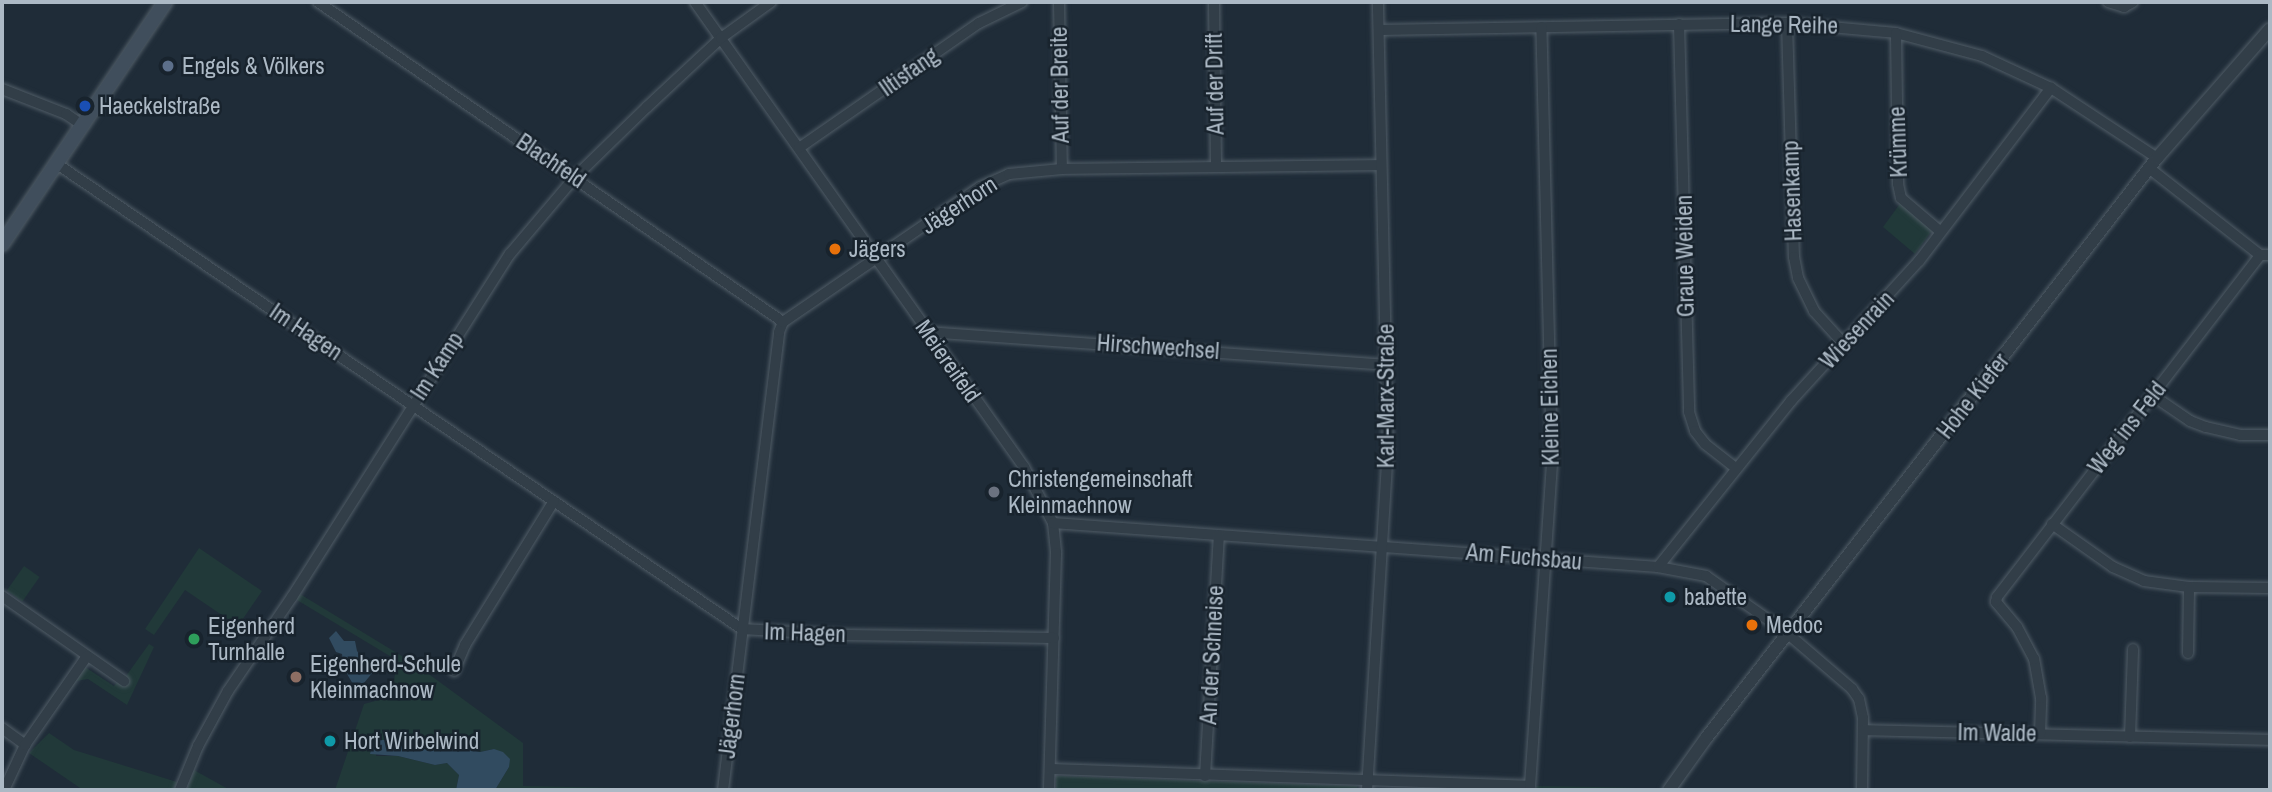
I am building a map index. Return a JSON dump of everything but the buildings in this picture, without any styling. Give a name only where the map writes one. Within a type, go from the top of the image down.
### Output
[{"type":"main road","points":[[2,244],[165,2]]},
{"type":"street","name":"Blachfeld","points":[[318,2],[783,322]]},
{"type":"street","name":"Meiereifeld","points":[[695,2],[1024,467],[1053,523],[1056,553],[1049,790]]},
{"type":"street","name":"Im Kamp","points":[[180,790],[206,729],[510,254],[575,177],[721,38],[771,2]]},
{"type":"street","name":"Iltisfang","points":[[799,148],[979,23],[1022,2]]},
{"type":"street","name":"Auf der Breite","points":[[1059,2],[1062,169]]},
{"type":"street","name":"Auf der Drift","points":[[1214,2],[1216,166]]},
{"type":"street","name":"Karl-Marx-Straße","points":[[1367,786],[1388,449],[1378,2]]},
{"type":"street","points":[[2108,2],[2124,7],[2133,2]]},
{"type":"street","name":"Lange Reihe","points":[[1379,30],[1787,23],[1896,33],[1982,56],[2051,88],[2153,163],[2265,255]]},
{"type":"street","name":"Hasenkamp","points":[[1787,23],[1794,257],[1798,278],[1814,311],[1844,344]]},
{"type":"street","name":"Graue Weiden","points":[[1679,24],[1689,412],[1695,431],[1705,444],[1736,468]]},
{"type":"street","name":"Kleine Eichen","points":[[1367,786],[1530,786],[1552,462],[1541,27]]},
{"type":"street","name":"Hohe Kiefer","points":[[1669,790],[1787,633],[2153,163],[2270,29]]},
{"type":"street","name":"Krümme","points":[[1896,33],[1900,191],[1909,206],[1941,232]]},
{"type":"street","name":"Wiesenrain","points":[[1658,568],[1736,468],[1844,344],[1889,297],[2051,88]]},
{"type":"street","points":[[2,89],[66,114],[82,124]]},
{"type":"street","name":"Im Hagen","points":[[57,164],[742,629],[842,635],[1054,638]]},
{"type":"street","name":"Jägerhorn","points":[[723,790],[779,332],[783,322],[996,178],[1018,172],[1216,166],[1381,165]]},
{"type":"street","name":"Weg ins Feld","points":[[2040,734],[2042,698],[2034,659],[2017,627],[1996,602],[2052,524],[2152,395],[2265,255]]},
{"type":"street","name":"Hirschwechsel","points":[[928,332],[1387,365]]},
{"type":"street","points":[[2152,395],[2190,421],[2206,427],[2240,435],[2270,435]]},
{"type":"street","points":[[454,671],[466,645],[554,501]]},
{"type":"street","name":"Am Fuchsbau","points":[[1053,523],[1658,568],[1706,576],[1787,633],[1852,689],[1861,707],[1862,790]]},
{"type":"street","points":[[2052,524],[2103,561],[2129,575],[2166,585],[2270,589]]},
{"type":"street","name":"An der Schneise","points":[[1205,776],[1219,535]]},
{"type":"street","points":[[2188,653],[2189,587]]},
{"type":"street","points":[[2,596],[124,681]]},
{"type":"street","points":[[2130,737],[2133,649]]},
{"type":"street","points":[[4,790],[25,745],[87,656]]},
{"type":"street","points":[[2,728],[25,745]]},
{"type":"street","name":"Im Walde","points":[[1863,730],[2270,740]]},
{"type":"street","points":[[1050,769],[1367,786]]},
{"type":"street","name":"Hohe Kiefer","points":[[1662,790],[1683,769]]},
{"type":"green space","points":[[1902,201],[1933,229],[1915,254],[1883,227]]},
{"type":"green space","points":[[199,548],[262,591],[238,626],[185,590],[154,635],[145,629]]},
{"type":"green space","points":[[24,566],[40,577],[22,601],[7,591]]},
{"type":"green space","points":[[295,591],[415,664],[523,743],[523,786],[716,790],[495,790],[509,767],[494,749],[480,752],[427,739],[379,740],[376,756],[398,756],[435,765],[447,763],[459,775],[456,790],[335,790],[364,704],[390,697],[398,661],[292,597]]},
{"type":"green space","points":[[149,644],[154,647],[127,705],[88,679],[76,681],[85,667],[114,686],[118,681],[121,683]]},
{"type":"green space","points":[[49,733],[74,750],[177,782],[174,790],[83,790],[29,753]]},
{"type":"green space","points":[[194,770],[230,790],[187,790]]},
{"type":"green space","points":[[1056,776],[1357,786],[1357,790],[1056,790]]},
{"type":"green space","points":[[1536,786],[1596,787],[1639,788],[1536,790]]},
{"type":"water","points":[[336,631],[344,641],[355,641],[357,651],[373,672],[364,683],[353,684],[344,669],[342,654],[336,652],[329,638]]},
{"type":"water","points":[[427,739],[480,752],[494,749],[503,752],[510,759],[509,767],[495,790],[456,790],[459,775],[447,763],[435,765],[398,756],[370,754],[373,743],[379,740]]},
{"type":"place","name":"Engels & Völkers","points":[[168,66]]},
{"type":"place","name":"Haeckelstraße","points":[[85,106]]},
{"type":"place","name":"Jägers","points":[[835,249]]},
{"type":"place","name":"Christengemeinschaft Kleinmachnow","points":[[994,492]]},
{"type":"place","name":"babette","points":[[1670,597]]},
{"type":"place","name":"Medoc","points":[[1752,625]]},
{"type":"place","name":"Eigenherd Turnhalle","points":[[194,639]]},
{"type":"place","name":"Eigenherd-Schule Kleinmachnow","points":[[296,677]]},
{"type":"place","name":"Hort Wirbelwind","points":[[330,741]]}]
